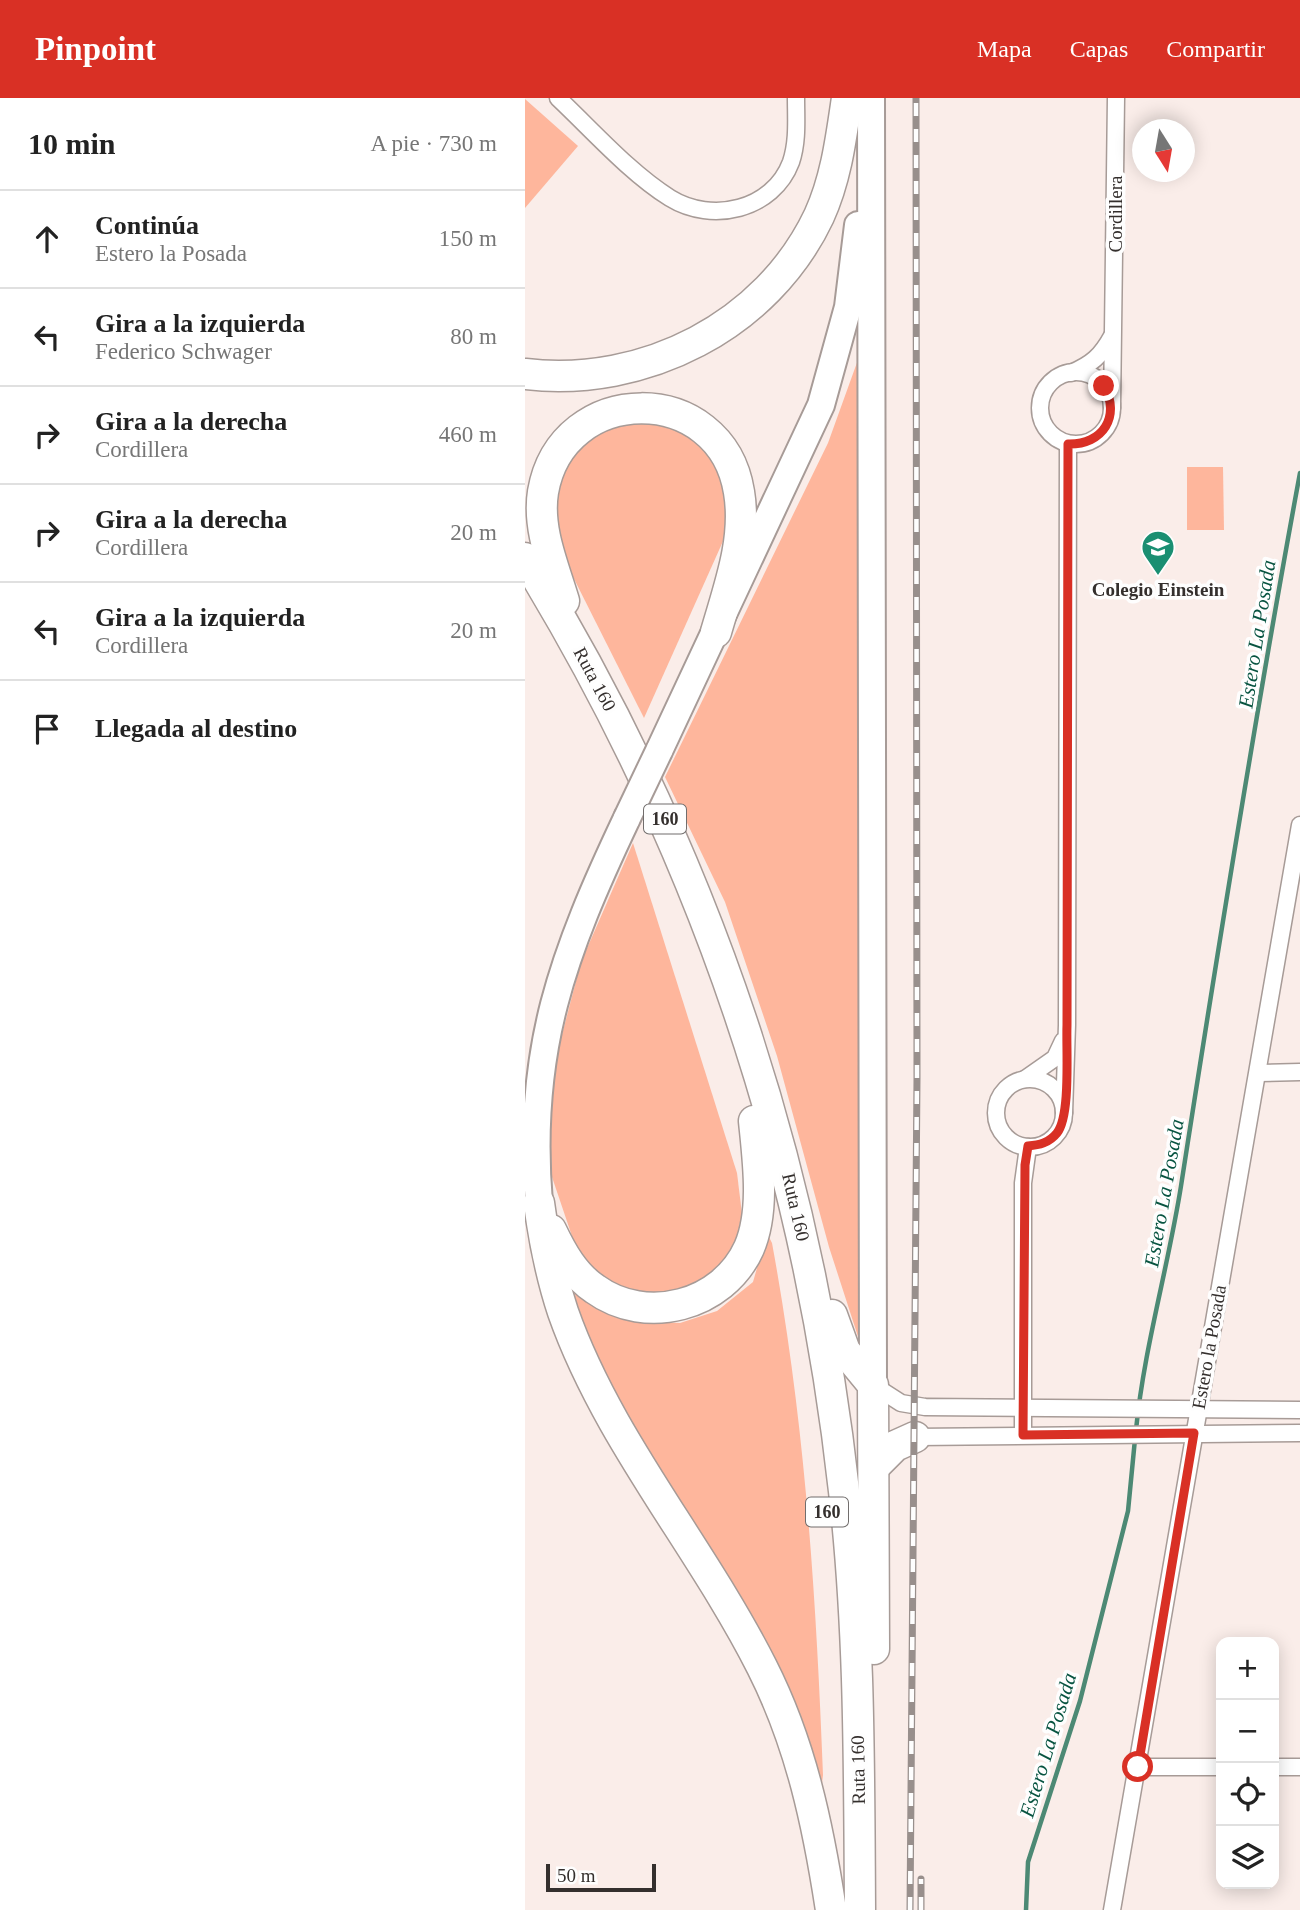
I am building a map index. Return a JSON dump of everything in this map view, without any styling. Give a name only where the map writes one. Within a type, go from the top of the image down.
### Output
[{"type":"highway","points":[[525,374],[592,374],[652,360],[705,338],[754,304],[793,260],[818,217],[837,161],[847,98]]},
{"type":"highway","points":[[576,642],[545,537],[541,502],[545,481],[563,446],[582,427],[603,415],[630,408],[671,412],[696,424],[721,447],[735,474],[741,505],[740,534],[731,581],[716,632]]},
{"type":"highway","name":"Ruta 160","points":[[525,558],[576,642],[640,766],[717,945],[772,1112],[806,1247],[828,1371],[849,1539],[855,1645],[860,1910]]},
{"type":"highway","name":"Ruta 160","points":[[525,594],[594,718],[649,829],[692,935],[754,1121],[798,1309],[828,1520],[837,1667],[840,1910]]},
{"type":"highway","points":[[539,1203],[566,1259],[582,1279],[606,1296],[645,1308],[672,1307],[699,1299],[731,1275],[745,1256],[754,1233],[758,1174],[754,1121]]},
{"type":"highway","points":[[539,1203],[555,1288],[587,1368],[615,1423],[746,1637],[784,1714],[812,1804],[831,1910]]},
{"type":"highway","points":[[806,1247],[842,1344],[853,1364],[873,1385],[873,1733],[859,1826]]},
{"type":"highway","points":[[874,1467],[895,1446],[915,1437]]},
{"type":"main road","points":[[539,1203],[538,1101],[553,1000],[580,919],[809,436],[832,374],[854,271],[870,98]]},
{"type":"main road","points":[[870,98],[873,1385]]},
{"type":"street","points":[[558,98],[672,200],[706,211],[748,206],[771,191],[790,164],[796,142],[796,98]]},
{"type":"street","name":"Cordillera","points":[[1068,444],[1093,440],[1110,421],[1112,408],[1116,98]]},
{"type":"street","points":[[1067,1025],[1055,1058],[1025,1079],[1006,1088],[996,1108],[1000,1130],[1007,1138],[1028,1146],[1049,1141],[1057,1133],[1064,1112],[1067,1025],[1068,444],[1049,433],[1040,413],[1044,391],[1051,382],[1092,364],[1100,356],[1114,330]]},
{"type":"street","points":[[1071,373],[1095,378],[1104,386],[1112,408]]},
{"type":"street","name":"Estero la Posada","points":[[1112,1910],[1300,825]]},
{"type":"street","points":[[1258,1073],[1300,1072]]},
{"type":"street","points":[[1025,1079],[1048,1084],[1056,1091],[1064,1112]]},
{"type":"street","points":[[1023,1435],[1023,1184],[1028,1146]]},
{"type":"street","points":[[873,1385],[891,1398],[910,1405],[1023,1410],[1300,1410]]},
{"type":"street","points":[[915,1437],[1300,1433]]},
{"type":"street","points":[[1138,1767],[1216,1767]]},
{"type":"street","points":[[1279,1767],[1300,1768]]},
{"type":"shaded area","points":[[525,99],[578,146],[525,208]]},
{"type":"shaded area","points":[[859,357],[863,1352],[829,1247],[777,1056],[725,902],[665,777],[828,443]]},
{"type":"shaded area","points":[[673,420],[716,456],[730,511],[724,539],[644,718],[558,547],[554,472],[590,428]]},
{"type":"shaded area","points":[[1187,467],[1223,467],[1224,530],[1187,530]]},
{"type":"shaded area","points":[[633,843],[737,1173],[742,1214],[732,1259],[722,1275],[684,1291],[651,1297],[611,1285],[577,1251],[552,1177],[548,1088],[581,962]]},
{"type":"shaded area","points":[[767,1233],[772,1243],[783,1310],[801,1442],[820,1707],[823,1775],[820,1799],[584,1339],[563,1281],[640,1321],[680,1323],[717,1311],[753,1282]]},
{"type":"waterway","name":"Estero La Posada","points":[[1136,1430],[1145,1369],[1181,1186],[1238,829],[1300,473]]},
{"type":"waterway","name":"Estero La Posada","points":[[1026,1910],[1028,1862],[1080,1701],[1128,1511],[1135,1439]]},
{"type":"railway","points":[[910,1910],[917,1078],[916,98]]},
{"type":"railway","points":[[921,1879],[921,1910]]},
{"type":"place","name":"Colegio Einstein","points":[[1158,577]]},
{"type":"route","points":[[1104,386],[1110,396],[1110,421],[1103,432],[1093,440],[1068,444],[1067,1025],[1064,1112],[1062,1124],[1049,1141],[1028,1146],[1025,1165],[1023,1435],[1194,1433],[1138,1767]]}]
